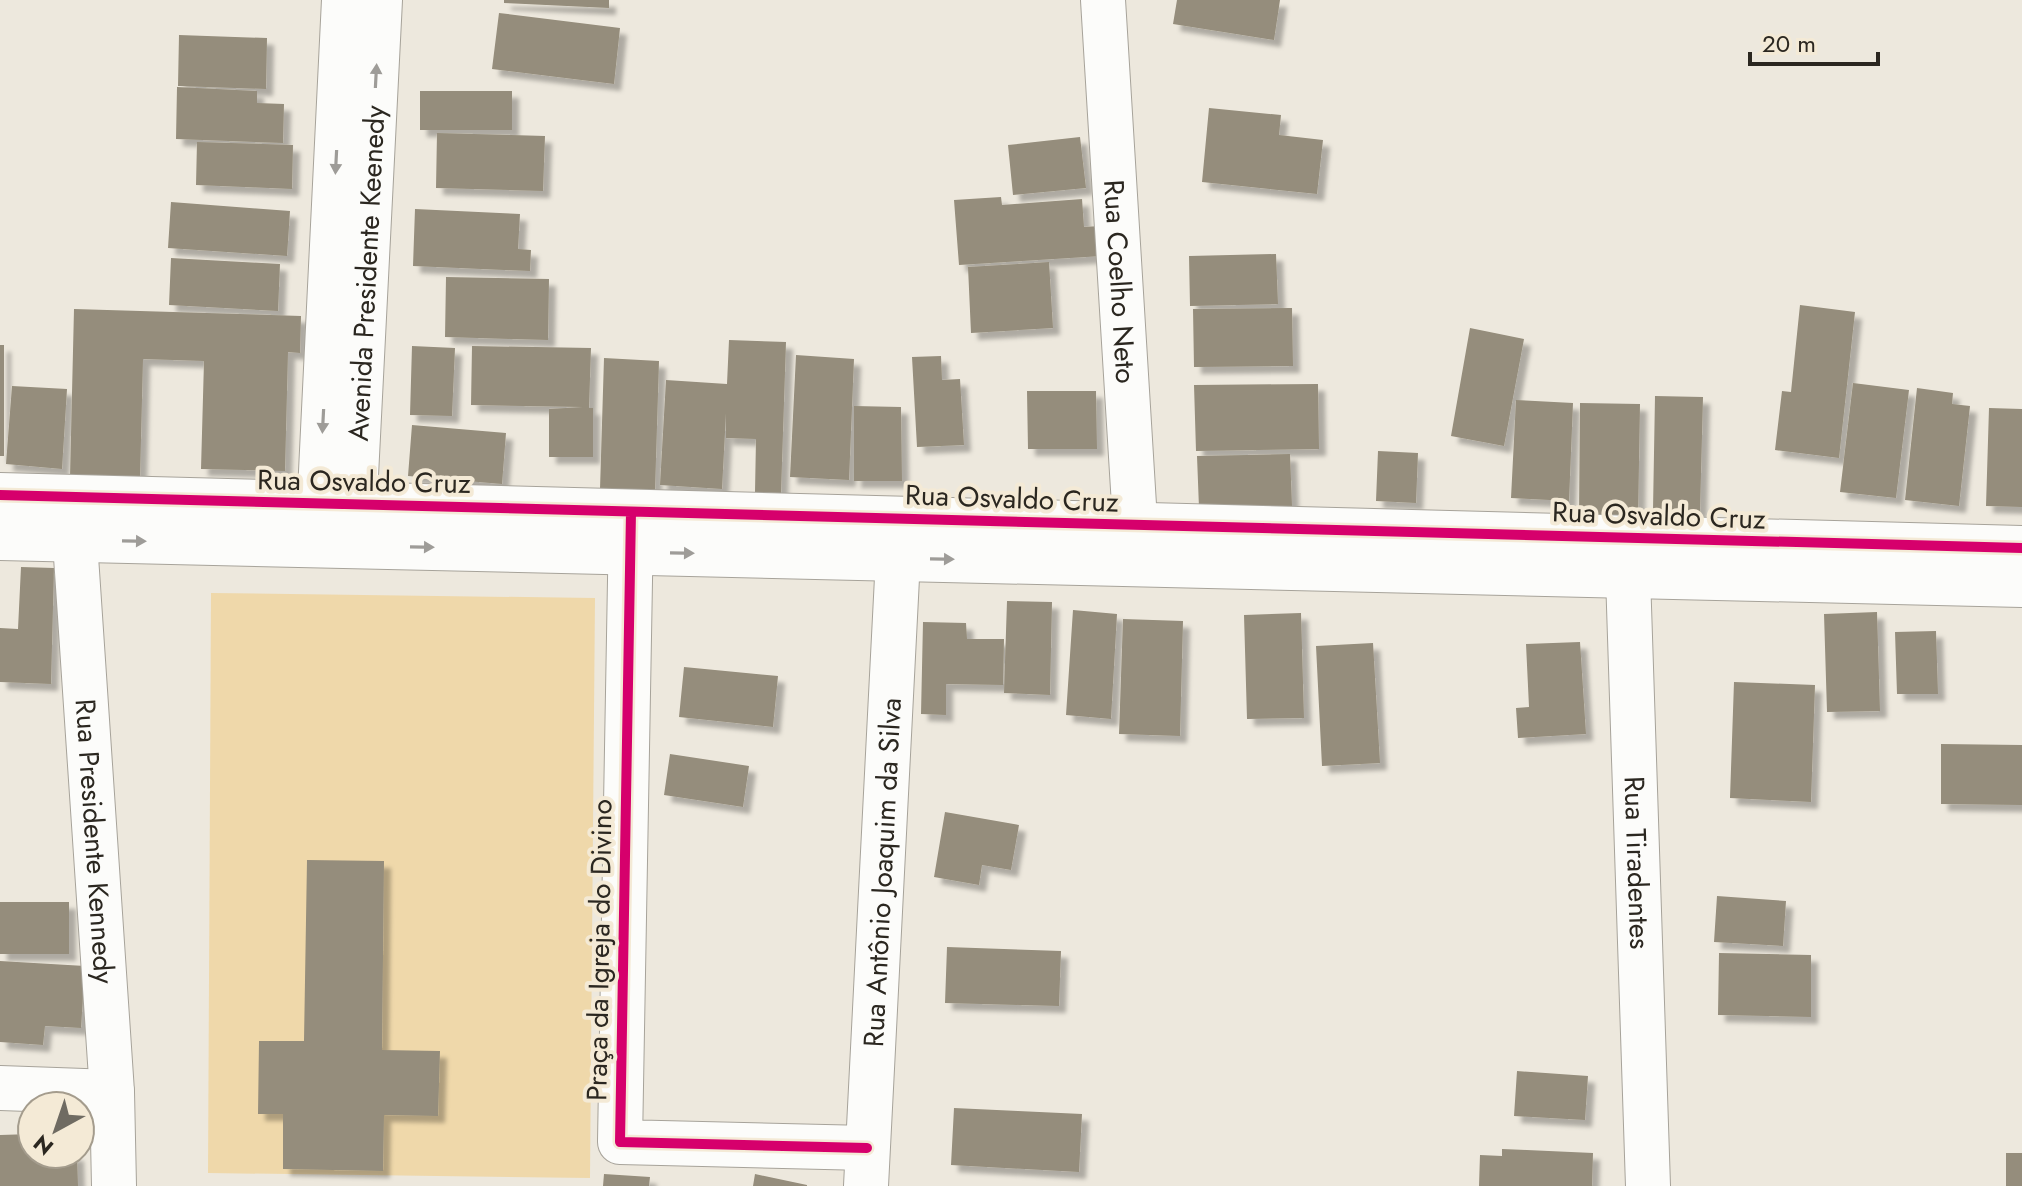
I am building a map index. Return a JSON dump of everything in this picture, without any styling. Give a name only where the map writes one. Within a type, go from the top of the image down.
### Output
[{"type":"street","name":"Avenida Presidente Keenedy","points":[[336,525],[344,0]]},
{"type":"street","name":"Avenida Presidente Keenedy","points":[[336,525],[380,0]]},
{"type":"street","name":"Rua Coelho Neto","points":[[1103,0],[1136,545]]},
{"type":"street","name":"Rua Osvaldo Cruz","points":[[0,495],[73,518],[1629,557],[2022,585]]},
{"type":"street","name":"Rua Osvaldo Cruz","points":[[0,538],[73,518]]},
{"type":"street","name":"Rua Presidente Kennedy","points":[[73,518],[112,1092],[114,1186]]},
{"type":"street","name":"Rua Osvaldo Cruz","points":[[631,532],[898,558],[1136,545]]},
{"type":"street","name":"Praça da Igreja do Divino","points":[[631,532],[620,1142],[866,1167]]},
{"type":"street","name":"Rua Osvaldo Cruz","points":[[1629,557],[2022,548]]},
{"type":"street","name":"Rua Tiradentes","points":[[1629,557],[1648,1186]]},
{"type":"street","name":"Rua Antônio Joaquim da Silva","points":[[866,1167],[898,558]]},
{"type":"street","points":[[0,1088],[112,1092]]},
{"type":"shaded area","points":[[211,593],[595,598],[590,1178],[208,1173]]},
{"type":"building","points":[[504,0],[609,0],[609,8],[504,3]]},
{"type":"building","points":[[1177,0],[1280,0],[1274,40],[1173,24]]},
{"type":"building","points":[[499,13],[620,28],[614,84],[492,69]]},
{"type":"building","points":[[179,35],[267,38],[266,89],[178,86]]},
{"type":"building","points":[[177,87],[257,91],[257,103],[284,104],[283,143],[176,139]]},
{"type":"building","points":[[420,91],[512,91],[512,130],[420,130]]},
{"type":"building","points":[[1209,108],[1281,115],[1279,135],[1323,140],[1317,194],[1202,182]]},
{"type":"building","points":[[437,133],[545,136],[543,191],[436,188]]},
{"type":"building","points":[[1080,137],[1086,188],[1013,195],[1008,145]]},
{"type":"building","points":[[197,142],[293,145],[292,189],[196,185]]},
{"type":"building","points":[[1001,197],[1002,205],[1082,199],[1084,227],[1100,226],[1102,256],[959,265],[954,200]]},
{"type":"building","points":[[171,202],[290,211],[287,256],[168,248]]},
{"type":"building","points":[[415,209],[520,214],[518,249],[531,250],[530,271],[413,266]]},
{"type":"building","points":[[1276,254],[1278,304],[1190,306],[1189,256]]},
{"type":"building","points":[[171,258],[280,264],[278,311],[169,305]]},
{"type":"building","points":[[1049,262],[1053,328],[971,333],[968,267]]},
{"type":"building","points":[[446,277],[549,279],[548,340],[445,337]]},
{"type":"building","points":[[1800,305],[1855,312],[1839,458],[1775,450],[1782,391],[1791,392]]},
{"type":"building","points":[[1292,308],[1293,366],[1194,367],[1193,309]]},
{"type":"building","points":[[74,309],[301,316],[300,353],[288,352],[285,471],[201,469],[204,361],[143,359],[140,479],[70,477]]},
{"type":"building","points":[[1470,328],[1524,339],[1504,446],[1451,436]]},
{"type":"building","points":[[729,340],[786,342],[781,493],[755,492],[756,439],[726,438],[726,413],[722,489],[660,485],[666,380],[727,384]]},
{"type":"building","points":[[0,345],[4,345],[4,456],[0,456]]},
{"type":"building","points":[[412,346],[455,348],[452,416],[410,415]]},
{"type":"building","points":[[472,346],[591,348],[589,408],[593,408],[593,457],[549,457],[549,409],[583,407],[471,405]]},
{"type":"building","points":[[796,355],[854,359],[849,480],[790,477]]},
{"type":"building","points":[[941,356],[942,380],[960,379],[964,445],[917,447],[912,357]]},
{"type":"building","points":[[604,358],[659,361],[655,491],[600,489]]},
{"type":"building","points":[[1853,383],[1909,390],[1896,498],[1840,492]]},
{"type":"building","points":[[1318,384],[1319,449],[1196,451],[1194,385]]},
{"type":"building","points":[[12,386],[67,389],[62,469],[6,464]]},
{"type":"building","points":[[1917,388],[1953,393],[1952,404],[1970,406],[1959,506],[1905,500]]},
{"type":"building","points":[[1027,391],[1096,391],[1097,449],[1028,449]]},
{"type":"building","points":[[1655,396],[1703,397],[1700,512],[1653,510]]},
{"type":"building","points":[[1516,400],[1573,403],[1569,501],[1511,498]]},
{"type":"building","points":[[1580,403],[1640,404],[1638,519],[1579,517]]},
{"type":"building","points":[[854,406],[901,407],[902,481],[854,481]]},
{"type":"building","points":[[1989,408],[2022,409],[2022,507],[1986,506]]},
{"type":"building","points":[[412,425],[506,433],[502,484],[408,476]]},
{"type":"building","points":[[1378,451],[1418,453],[1416,503],[1376,501]]},
{"type":"building","points":[[1290,454],[1292,506],[1199,508],[1197,456]]},
{"type":"building","points":[[21,567],[54,568],[51,684],[0,682],[0,628],[18,629]]},
{"type":"building","points":[[1007,601],[1052,602],[1050,695],[1004,693]]},
{"type":"building","points":[[1073,610],[1117,614],[1111,719],[1066,715]]},
{"type":"building","points":[[1877,612],[1880,711],[1827,712],[1824,614]]},
{"type":"building","points":[[1301,613],[1304,718],[1247,719],[1244,615]]},
{"type":"building","points":[[1123,619],[1183,621],[1180,736],[1119,734]]},
{"type":"building","points":[[923,622],[966,623],[967,639],[1004,639],[1003,685],[946,684],[946,715],[921,714]]},
{"type":"building","points":[[1936,631],[1938,694],[1897,694],[1895,632]]},
{"type":"building","points":[[1580,642],[1586,734],[1518,738],[1516,708],[1529,707],[1526,644]]},
{"type":"building","points":[[1373,643],[1380,763],[1322,766],[1316,646]]},
{"type":"building","points":[[684,667],[778,676],[773,727],[679,717]]},
{"type":"building","points":[[1734,682],[1815,685],[1811,802],[1730,798]]},
{"type":"building","points":[[1941,744],[2022,745],[2022,805],[1941,804]]},
{"type":"building","points":[[670,754],[749,766],[743,807],[664,795]]},
{"type":"building","points":[[945,812],[1019,825],[1011,870],[982,865],[979,885],[934,877]]},
{"type":"building","points":[[307,860],[384,861],[382,1050],[440,1051],[438,1116],[384,1115],[383,1171],[283,1169],[283,1114],[258,1114],[259,1041],[304,1041]]},
{"type":"building","points":[[1717,896],[1786,901],[1783,946],[1714,942]]},
{"type":"building","points":[[0,902],[69,902],[69,954],[0,954]]},
{"type":"building","points":[[947,947],[1061,951],[1059,1006],[945,1003]]},
{"type":"building","points":[[1719,953],[1811,955],[1811,1017],[1718,1015]]},
{"type":"building","points":[[0,961],[85,966],[81,1028],[45,1026],[43,1045],[0,1042]]},
{"type":"building","points":[[1517,1071],[1588,1076],[1585,1120],[1514,1116]]},
{"type":"building","points":[[954,1108],[1082,1114],[1079,1172],[951,1165]]},
{"type":"building","points":[[16,1134],[16,1170],[78,1170],[78,1186],[0,1186],[0,1135]]},
{"type":"building","points":[[1502,1149],[1593,1153],[1592,1186],[1479,1186],[1480,1155],[1502,1156]]},
{"type":"building","points":[[2006,1153],[2022,1153],[2022,1186],[2006,1186]]},
{"type":"building","points":[[604,1174],[650,1177],[649,1186],[603,1186]]},
{"type":"building","points":[[755,1174],[807,1185],[807,1186],[753,1186]]},
{"type":"cycle path","points":[[0,495],[2022,548]]},
{"type":"cycle path","points":[[631,512],[620,1142],[867,1148]]}]
